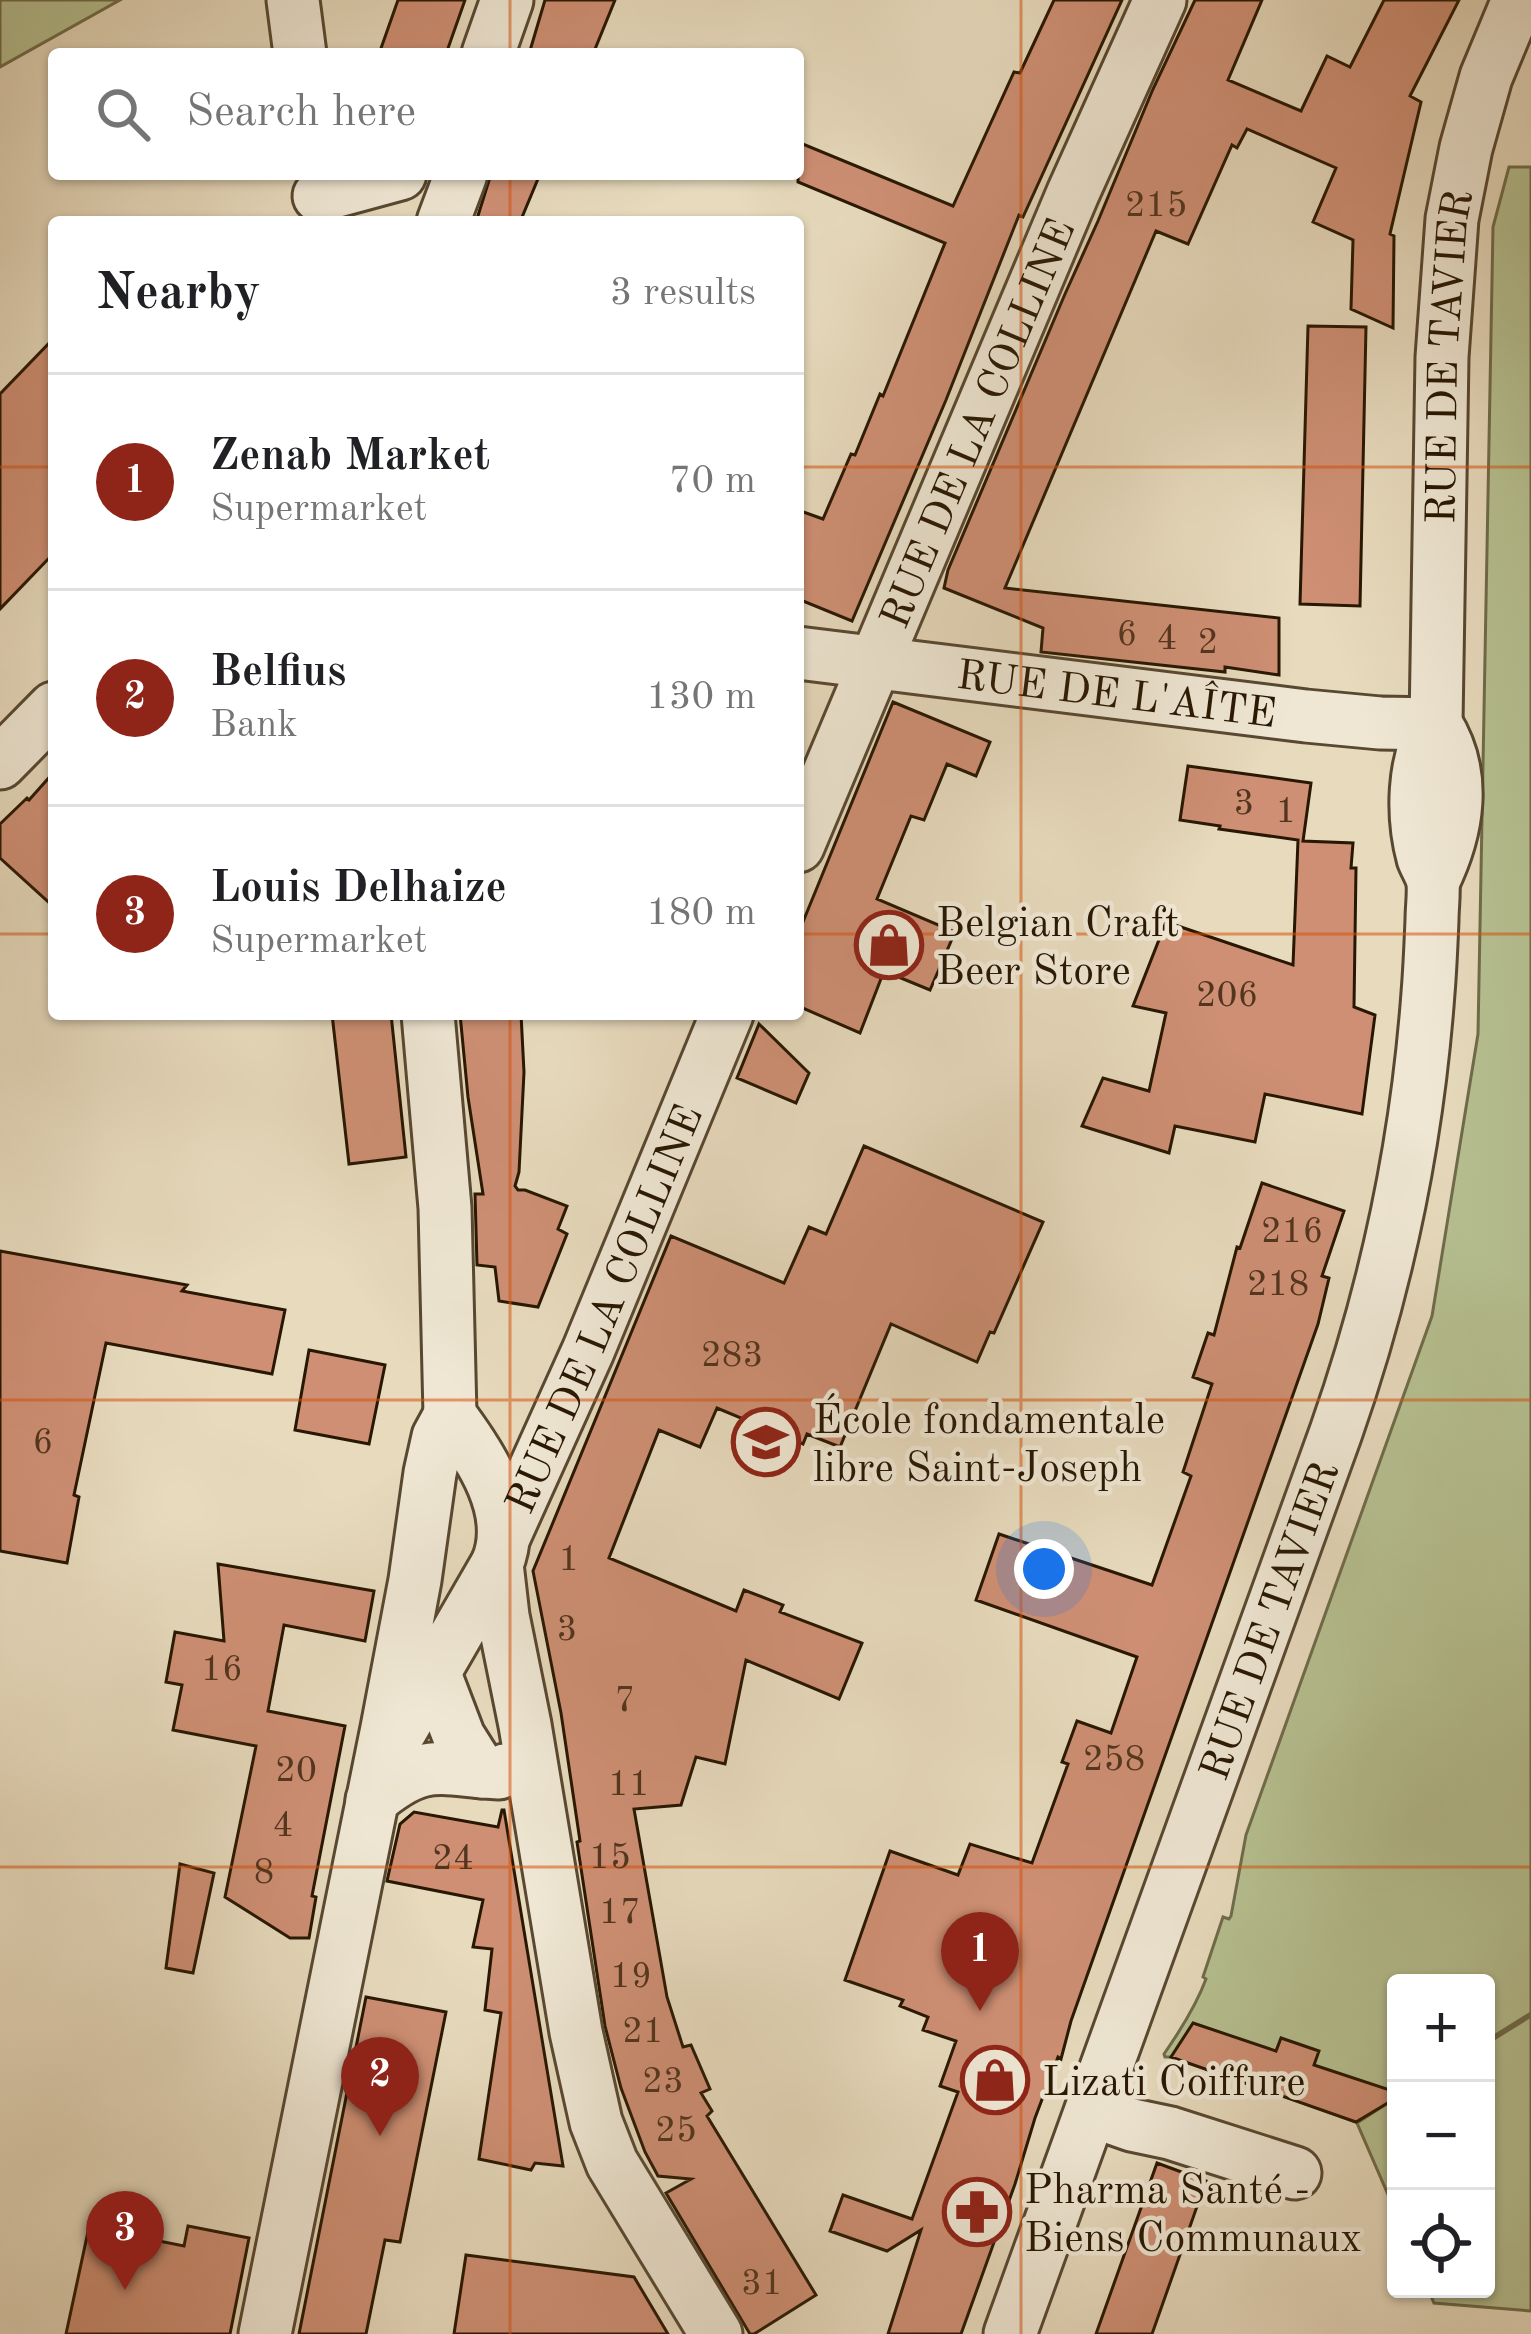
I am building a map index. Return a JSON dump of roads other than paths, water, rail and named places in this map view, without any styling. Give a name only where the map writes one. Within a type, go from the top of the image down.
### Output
[{"type":"street","points":[[293,0],[299,48]]},
{"type":"street","points":[[490,48],[507,0]]},
{"type":"street","name":"RUE DE LA COLLINE","points":[[804,831],[1073,194],[1160,0]]},
{"type":"street","name":"RUE DE TAVIER","points":[[1010,2334],[1321,1477],[1372,1320],[1402,1200],[1426,1023],[1433,882],[1417,816],[1420,758],[1436,724],[1442,358],[1452,219],[1486,77],[1518,0]]},
{"type":"street","points":[[322,205],[385,180]]},
{"type":"street","points":[[445,216],[459,180]]},
{"type":"street","name":"RUE DE L'AÎTE","points":[[804,654],[1306,716],[1436,724]]},
{"type":"street","points":[[0,764],[48,714]]},
{"type":"street","points":[[265,2334],[411,1598],[430,1473],[438,1437],[450,1415],[445,1208],[429,1020]]},
{"type":"street","name":"RUE DE LA COLLINE","points":[[500,1551],[725,1020]]},
{"type":"street","points":[[450,1415],[475,1448],[501,1514],[489,1624],[529,1745],[586,2087],[596,2122],[612,2163],[716,2334]]},
{"type":"street","points":[[411,1598],[448,1598],[489,1624]]},
{"type":"street","points":[[411,1598],[459,1737],[481,1772]]},
{"type":"street","points":[[375,1783],[434,1669],[489,1624]]},
{"type":"street","points":[[375,1783],[431,1767],[500,1773],[523,1757],[529,1745]]},
{"type":"street","points":[[1091,2111],[1295,2173]]},
{"type":"place","name":"Belgian Craft Beer Store","points":[[889,945]]},
{"type":"place","name":"École fondamentale libre Saint-Joseph","points":[[766,1442]]},
{"type":"place","name":"Zenab Market","points":[[980,2011]]},
{"type":"place","name":"Lizati Coiffure","points":[[995,2080]]},
{"type":"place","name":"Belfius","points":[[380,2136]]},
{"type":"place","name":"Pharma Santé - Biens Communaux","points":[[977,2212]]},
{"type":"place","name":"Louis Delhaize","points":[[125,2290]]}]
